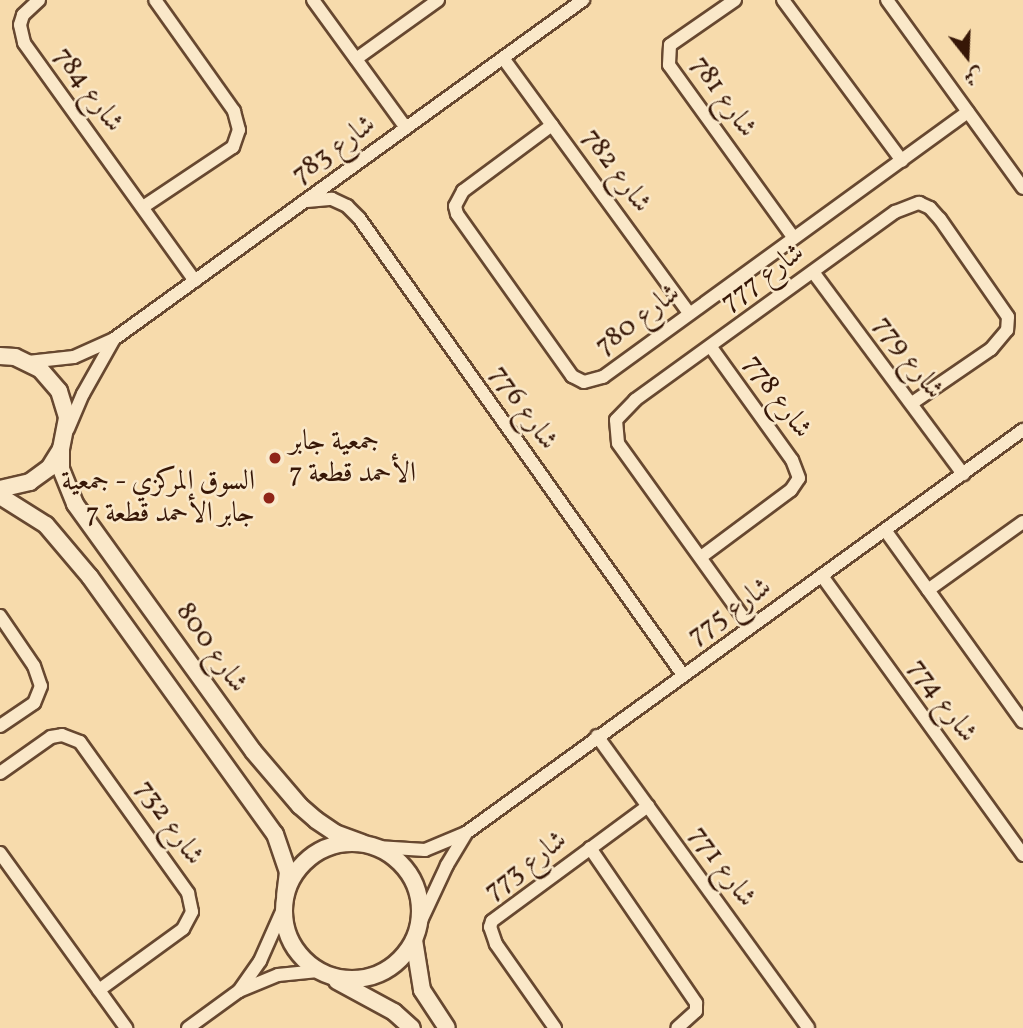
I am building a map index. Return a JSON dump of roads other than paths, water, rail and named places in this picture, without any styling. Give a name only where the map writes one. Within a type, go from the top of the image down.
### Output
[{"type":"street","name":"شارع 784","points":[[39,0],[23,15],[20,25],[24,43],[195,281]]},
{"type":"street","points":[[144,207],[233,147],[239,130],[234,111],[155,0]]},
{"type":"street","points":[[313,0],[406,128]]},
{"type":"street","points":[[356,59],[438,0]]},
{"type":"street","name":"شارع 783","points":[[11,356],[74,356],[114,339],[583,0]]},
{"type":"street","name":"شارع 781","points":[[735,0],[670,46],[669,65],[794,238]]},
{"type":"street","points":[[783,0],[902,160]]},
{"type":"street","points":[[887,0],[1023,188]]},
{"type":"street","name":"شارع 782","points":[[503,58],[689,313]]},
{"type":"street","name":"شارع 780","points":[[552,125],[463,191],[455,206],[457,214],[572,376],[584,383],[603,377],[968,112]]},
{"type":"street","name":"شارع 776","points":[[304,201],[332,199],[347,206],[359,218],[683,675]]},
{"type":"street","name":"شارع 777","points":[[750,627],[618,443],[614,431],[616,420],[626,407],[813,272],[908,205],[919,203],[930,208],[940,219],[1008,317],[1007,330],[991,349],[912,403]]},
{"type":"street","name":"شارع 779","points":[[813,272],[962,474]]},
{"type":"street","name":"شارع 783","points":[[64,441],[83,394],[114,339]]},
{"type":"street","name":"شارع 778","points":[[701,557],[792,490],[799,478],[792,460],[710,346]]},
{"type":"street","name":"شارع 800","points":[[11,356],[40,369],[59,391],[67,418],[61,469],[75,503],[253,751],[300,806],[316,820],[335,833],[369,845]]},
{"type":"street","name":"شارع 775","points":[[369,845],[425,850],[466,833],[1023,430]]},
{"type":"street","points":[[0,489],[30,482],[48,468],[64,441]]},
{"type":"street","name":"شارع 800","points":[[0,496],[46,525],[90,577],[275,834],[288,872],[284,902]]},
{"type":"street","points":[[928,590],[1023,522]]},
{"type":"street","points":[[885,530],[1023,722]]},
{"type":"street","name":"شارع 774","points":[[822,576],[1023,855]]},
{"type":"street","points":[[0,616],[34,667],[41,686],[34,702],[0,726]]},
{"type":"street","name":"شارع 732","points":[[0,773],[51,737],[62,735],[79,742],[188,892],[192,912],[183,929],[99,989]]},
{"type":"street","name":"شارع 771","points":[[597,736],[808,1028]]},
{"type":"street","name":"شارع 773","points":[[555,1028],[496,944],[490,928],[500,913],[648,806]]},
{"type":"street","name":"شارع 775","points":[[417,932],[447,865],[466,833]]},
{"type":"street","points":[[239,991],[260,961],[300,866],[313,855],[336,845],[369,845],[391,855],[412,878],[421,909],[417,932],[422,990],[447,1028]]},
{"type":"street","name":"شارع 773","points":[[590,848],[693,995],[696,1011],[677,1028]]},
{"type":"street","points":[[0,854],[126,1028]]},
{"type":"street","points":[[284,902],[292,945],[322,973],[394,1012],[412,1028]]},
{"type":"street","points":[[188,1028],[239,991],[278,975],[322,973],[346,979],[377,974],[403,957],[417,932]]},
{"type":"place","name":"جمعية جابر الأحمد قطعة 7","points":[[275,458]]},
{"type":"place","name":"السوق المركزي - جمعية جابر الأحمد قطعة 7","points":[[269,498]]}]
